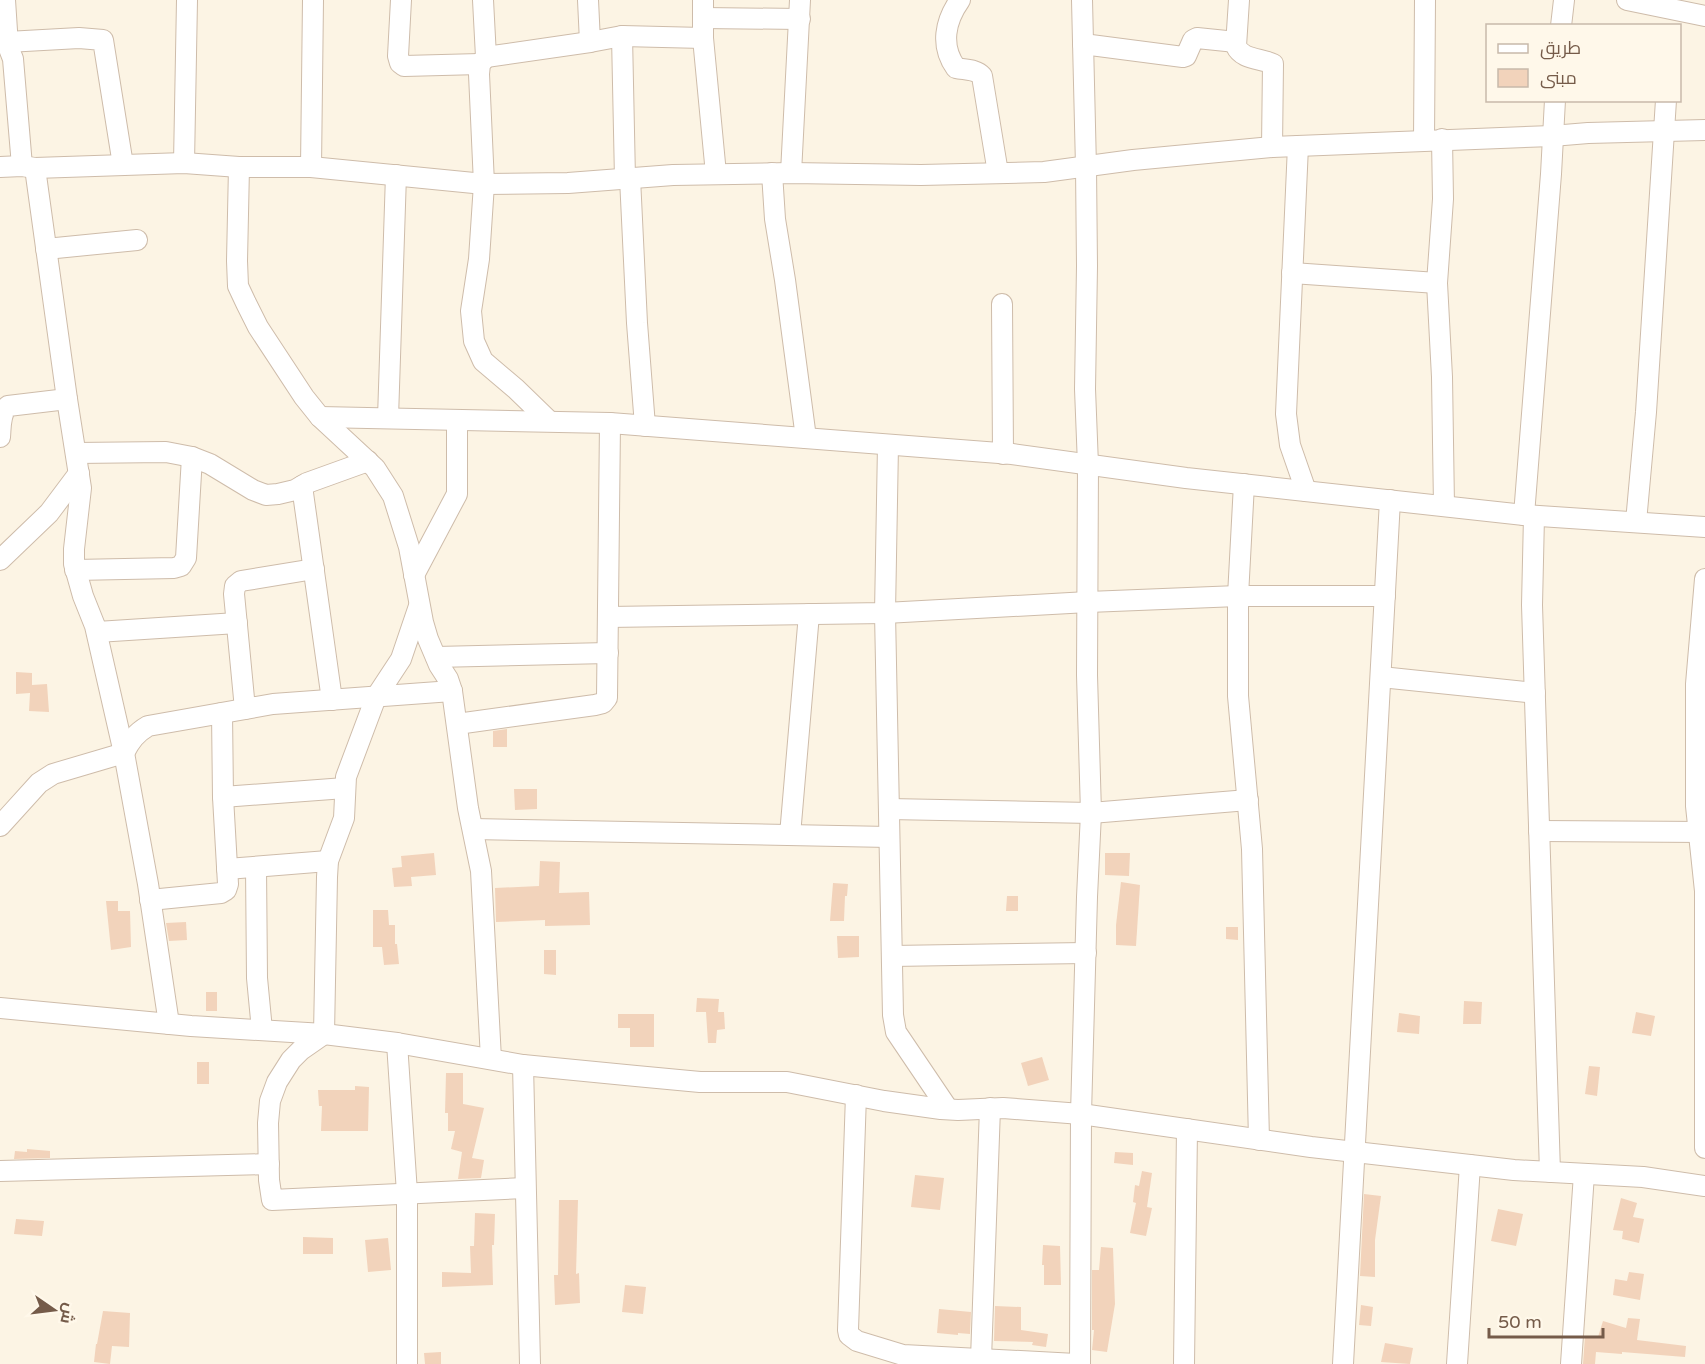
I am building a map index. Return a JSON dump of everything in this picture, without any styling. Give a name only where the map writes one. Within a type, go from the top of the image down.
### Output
[{"type":"street","points":[[4,0],[5,45],[13,59],[29,167],[46,249],[81,488],[74,564],[96,632],[124,753],[169,1024]]},
{"type":"street","points":[[184,163],[187,0]]},
{"type":"street","points":[[311,167],[313,0]]},
{"type":"street","points":[[400,0],[398,56],[400,63],[404,66],[483,60],[622,36],[703,38]]},
{"type":"street","points":[[483,0],[484,183],[479,259],[471,311],[474,341],[483,361],[516,389],[549,422]]},
{"type":"street","points":[[588,0],[590,42]]},
{"type":"street","points":[[960,0],[948,21],[945,42],[949,58],[956,68],[979,72],[982,76],[998,173]]},
{"type":"street","points":[[856,1095],[849,1335],[857,1341],[903,1360],[981,1359],[1078,1364],[1081,1114],[1091,813],[1087,675],[1089,465],[1086,389],[1086,167],[1082,0]]},
{"type":"street","points":[[1239,0],[1236,42],[1238,51],[1243,55],[1273,64],[1272,147]]},
{"type":"street","points":[[1425,0],[1433,140],[1443,200],[1437,283],[1442,377],[1444,506]]},
{"type":"street","points":[[1561,24],[1564,0]]},
{"type":"street","points":[[1627,0],[1674,18],[1705,16]]},
{"type":"street","points":[[716,174],[703,38],[703,9],[800,10],[775,219],[806,438]]},
{"type":"street","points":[[622,36],[628,178],[645,426]]},
{"type":"street","points":[[5,45],[79,38],[103,40],[123,165]]},
{"type":"street","points":[[1083,44],[1183,57],[1186,56],[1193,40],[1197,38],[1236,42]]},
{"type":"street","points":[[1550,1172],[1529,515],[1555,102]]},
{"type":"street","points":[[1636,522],[1646,412],[1666,102]]},
{"type":"street","points":[[0,167],[184,163],[239,167],[311,167],[484,183],[568,183],[716,174],[921,175],[1044,172],[1133,160],[1272,147],[1705,130]]},
{"type":"street","points":[[1298,146],[1286,414],[1290,445],[1306,491]]},
{"type":"street","points":[[239,167],[238,286],[258,327],[304,397],[320,417],[369,461],[393,496],[409,547],[419,606],[428,639],[452,691],[468,808],[481,871],[491,1059]]},
{"type":"street","points":[[388,418],[396,175]]},
{"type":"street","points":[[46,249],[136,240]]},
{"type":"street","points":[[1292,273],[1437,283]]},
{"type":"street","points":[[1002,304],[1002,454]]},
{"type":"street","points":[[0,437],[3,410],[8,406],[67,399]]},
{"type":"street","points":[[320,417],[610,423],[806,438],[1002,454],[1244,484],[1529,515],[1705,526]]},
{"type":"street","points":[[414,575],[457,494],[457,420]]},
{"type":"street","points":[[457,724],[603,703],[607,698],[610,423]]},
{"type":"street","points":[[888,445],[885,614],[892,1015],[896,1032],[948,1109]]},
{"type":"street","points":[[76,453],[166,452],[210,464],[253,490],[266,495],[295,490],[369,461]]},
{"type":"street","points":[[75,570],[181,566],[186,558],[192,458]]},
{"type":"street","points":[[0,560],[49,513],[79,473]]},
{"type":"street","points":[[1244,484],[1238,596],[1238,696],[1252,849],[1259,1140]]},
{"type":"street","points":[[302,486],[333,700]]},
{"type":"street","points":[[1343,1364],[1390,500]]},
{"type":"street","points":[[245,709],[234,594],[237,583],[314,569]]},
{"type":"street","points":[[1705,579],[1696,684],[1696,806],[1702,832],[1705,891],[1705,1148]]},
{"type":"street","points":[[608,617],[885,614],[1238,596],[1385,596]]},
{"type":"street","points":[[324,1034],[328,861],[344,818],[348,770],[376,697],[400,659],[419,606]]},
{"type":"street","points":[[790,835],[809,614]]},
{"type":"street","points":[[96,632],[237,623]]},
{"type":"street","points":[[436,657],[608,653]]},
{"type":"street","points":[[1381,677],[1535,693]]},
{"type":"street","points":[[0,826],[39,783],[52,774],[124,753],[139,731],[148,726],[273,704],[452,691]]},
{"type":"street","points":[[150,900],[221,893],[226,890],[228,884],[223,796],[222,713]]},
{"type":"street","points":[[223,796],[345,788]]},
{"type":"street","points":[[889,809],[1091,813],[1248,800]]},
{"type":"street","points":[[472,829],[889,837]]},
{"type":"street","points":[[1539,831],[1702,832]]},
{"type":"street","points":[[227,869],[328,861]]},
{"type":"street","points":[[256,867],[257,978],[262,1030]]},
{"type":"street","points":[[892,956],[1086,953]]},
{"type":"street","points":[[0,1008],[169,1024],[324,1034],[397,1043],[523,1065],[700,1082],[787,1082],[884,1101],[948,1109],[1003,1108],[1081,1114],[1259,1140],[1470,1165],[1514,1170],[1643,1177],[1705,1186]]},
{"type":"street","points":[[324,1034],[291,1060],[277,1082],[270,1101],[269,1180],[272,1200],[525,1188]]},
{"type":"street","points":[[397,1043],[406,1193],[407,1364]]},
{"type":"street","points":[[523,1065],[530,1364]]},
{"type":"street","points":[[981,1359],[990,1108]]},
{"type":"street","points":[[1184,1364],[1187,1129]]},
{"type":"street","points":[[0,1171],[269,1164]]},
{"type":"street","points":[[1457,1364],[1470,1165]]},
{"type":"street","points":[[1571,1364],[1584,1174]]},
{"type":"building","points":[[16,672],[32,673],[32,685],[47,684],[49,712],[29,711],[30,693],[16,694]]},
{"type":"building","points":[[507,729],[507,747],[493,747],[493,731]]},
{"type":"building","points":[[514,789],[537,789],[537,809],[515,810]]},
{"type":"building","points":[[434,853],[436,875],[411,877],[412,886],[394,887],[392,868],[402,867],[401,856]]},
{"type":"building","points":[[1105,853],[1130,853],[1129,876],[1105,875]]},
{"type":"building","points":[[540,861],[560,862],[559,893],[589,892],[590,925],[545,926],[545,920],[496,922],[495,888],[539,886]]},
{"type":"building","points":[[1121,882],[1140,885],[1136,946],[1116,945]]},
{"type":"building","points":[[833,883],[848,884],[844,921],[830,921]]},
{"type":"building","points":[[1007,896],[1018,896],[1018,911],[1006,911]]},
{"type":"building","points":[[106,901],[118,901],[118,911],[130,911],[131,947],[111,950]]},
{"type":"building","points":[[373,910],[388,910],[389,925],[395,925],[395,944],[397,944],[399,964],[384,965],[382,947],[373,947]]},
{"type":"building","points":[[186,922],[187,940],[169,941],[166,923]]},
{"type":"building","points":[[1226,927],[1238,927],[1238,940],[1226,939]]},
{"type":"building","points":[[837,936],[859,936],[859,957],[838,958]]},
{"type":"building","points":[[544,950],[556,950],[556,975],[544,974]]},
{"type":"building","points":[[206,992],[217,992],[217,1011],[206,1011]]},
{"type":"building","points":[[697,998],[719,999],[718,1012],[724,1012],[725,1029],[717,1030],[716,1043],[708,1043],[706,1012],[696,1012]]},
{"type":"building","points":[[1464,1001],[1482,1002],[1481,1024],[1463,1024]]},
{"type":"building","points":[[1636,1012],[1655,1016],[1651,1036],[1632,1033]]},
{"type":"building","points":[[1399,1013],[1420,1016],[1419,1034],[1397,1032]]},
{"type":"building","points":[[618,1014],[654,1014],[654,1047],[630,1047],[630,1028],[618,1028]]},
{"type":"building","points":[[1042,1057],[1049,1080],[1028,1086],[1021,1063]]},
{"type":"building","points":[[197,1062],[209,1062],[209,1084],[197,1084]]},
{"type":"building","points":[[1589,1066],[1600,1067],[1597,1096],[1585,1094]]},
{"type":"building","points":[[446,1073],[463,1073],[463,1104],[484,1108],[472,1158],[484,1160],[481,1178],[458,1179],[462,1152],[451,1149],[455,1131],[448,1131],[448,1113],[445,1113]]},
{"type":"building","points":[[355,1086],[369,1087],[368,1131],[321,1131],[322,1106],[319,1106],[318,1090],[355,1090]]},
{"type":"building","points":[[27,1149],[50,1151],[50,1158],[14,1159],[15,1151],[27,1152]]},
{"type":"building","points":[[1115,1152],[1133,1153],[1133,1165],[1114,1163]]},
{"type":"building","points":[[1142,1171],[1152,1173],[1147,1207],[1152,1208],[1146,1236],[1130,1233],[1136,1203],[1133,1202],[1135,1185],[1139,1186]]},
{"type":"building","points":[[915,1175],[944,1178],[940,1210],[911,1207]]},
{"type":"building","points":[[1364,1194],[1381,1196],[1375,1240],[1375,1277],[1360,1276]]},
{"type":"building","points":[[1621,1198],[1637,1203],[1633,1217],[1644,1219],[1639,1243],[1622,1239],[1623,1231],[1613,1230]]},
{"type":"building","points":[[559,1200],[578,1200],[576,1274],[579,1273],[580,1303],[555,1305],[554,1275],[558,1275]]},
{"type":"building","points":[[1498,1209],[1523,1214],[1516,1246],[1491,1241]]},
{"type":"building","points":[[475,1213],[495,1214],[494,1245],[492,1245],[493,1285],[442,1287],[442,1272],[471,1273],[470,1246],[474,1246]]},
{"type":"building","points":[[16,1219],[44,1221],[42,1236],[14,1234]]},
{"type":"building","points":[[303,1237],[333,1238],[333,1254],[303,1254]]},
{"type":"building","points":[[388,1238],[391,1270],[368,1272],[365,1240]]},
{"type":"building","points":[[1043,1245],[1060,1246],[1061,1285],[1044,1285]]},
{"type":"building","points":[[1101,1247],[1113,1248],[1115,1304],[1107,1352],[1092,1350],[1094,1330],[1092,1330],[1092,1270],[1099,1270]]},
{"type":"building","points":[[1629,1272],[1644,1274],[1640,1300],[1613,1295],[1615,1279],[1627,1281]]},
{"type":"building","points":[[625,1285],[646,1287],[643,1314],[622,1312]]},
{"type":"building","points":[[1361,1305],[1373,1307],[1371,1326],[1359,1325]]},
{"type":"building","points":[[995,1306],[1021,1307],[1021,1330],[1048,1334],[1046,1347],[1032,1345],[1033,1342],[994,1341]]},
{"type":"building","points":[[939,1309],[971,1312],[970,1334],[937,1333]]},
{"type":"building","points":[[103,1311],[130,1313],[129,1347],[112,1346],[110,1364],[94,1362]]},
{"type":"building","points":[[1628,1318],[1640,1319],[1637,1340],[1686,1346],[1685,1357],[1596,1352],[1595,1364],[1583,1364],[1585,1336],[1598,1337],[1603,1321],[1626,1328]]},
{"type":"building","points":[[1385,1343],[1413,1348],[1410,1364],[1381,1362]]},
{"type":"building","points":[[441,1352],[441,1364],[425,1364],[424,1353]]}]
